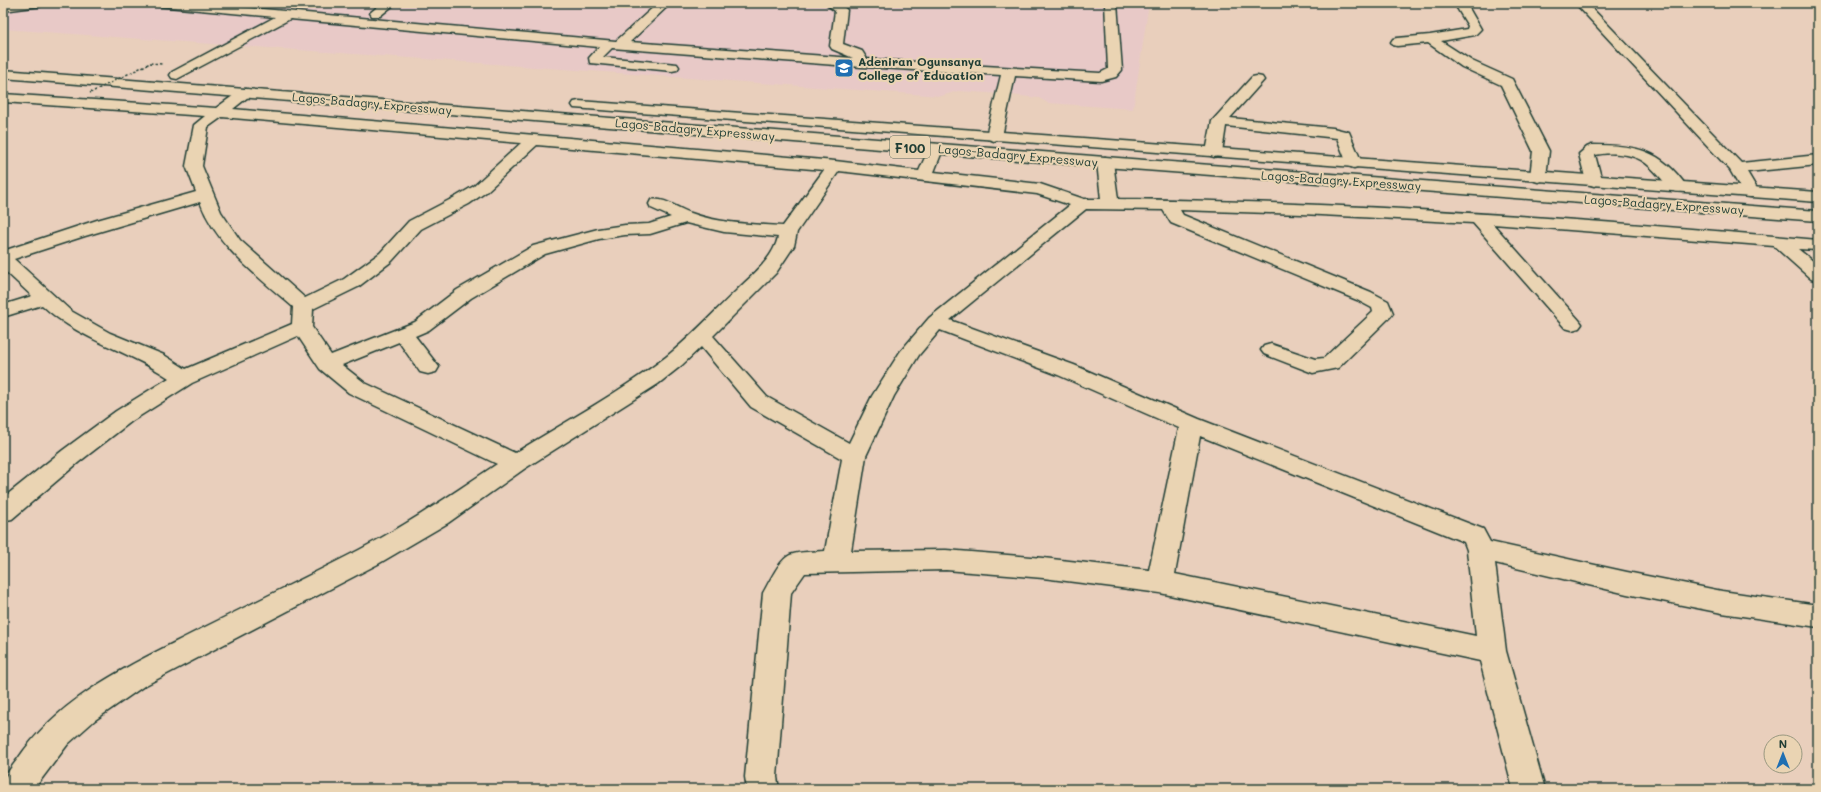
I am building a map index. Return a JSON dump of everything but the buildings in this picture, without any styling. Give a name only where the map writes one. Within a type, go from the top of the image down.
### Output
[{"type":"main road","points":[[3,8],[41,3]]},
{"type":"main road","points":[[157,3],[614,44],[862,63],[1101,77],[1111,74],[1115,70],[1111,3]]},
{"type":"main road","points":[[376,13],[390,3]]},
{"type":"main road","points":[[665,3],[632,33],[594,58],[595,60],[672,67]]},
{"type":"main road","points":[[831,3],[841,10],[836,46],[857,54],[862,63]]},
{"type":"main road","points":[[1397,42],[1430,40],[1471,32],[1475,29],[1460,3]]},
{"type":"main road","points":[[1581,3],[1737,168],[1751,192]]},
{"type":"main road","points":[[177,75],[288,15]]},
{"type":"main road","points":[[617,31],[632,33]]},
{"type":"main road","points":[[1430,40],[1467,64],[1507,82],[1541,151],[1538,177]]},
{"type":"main road","name":"Lagos-Badagry Expressway","points":[[3,61],[368,89]]},
{"type":"main road","points":[[994,136],[1009,71]]},
{"type":"main road","name":"Lagos-Badagry Expressway","points":[[3,74],[935,149],[1818,216]]},
{"type":"main road","points":[[1214,152],[1219,121],[1257,80]]},
{"type":"main road","points":[[246,93],[217,112],[201,125],[194,166],[212,212],[233,244],[302,316],[327,364],[357,388],[516,463]]},
{"type":"main road","points":[[3,98],[217,112],[835,166],[1040,189],[1082,204],[1168,204],[1478,218],[1674,232],[1818,245]]},
{"type":"main road","points":[[3,110],[28,99]]},
{"type":"main road","name":"Lagos-Badagry Expressway","points":[[566,104],[1818,197]]},
{"type":"main road","points":[[1219,121],[1333,132],[1344,135],[1354,163]]},
{"type":"main road","points":[[3,512],[71,456],[124,416],[184,378],[302,316],[351,283],[386,257],[415,225],[463,200],[480,189],[534,139]]},
{"type":"main road","points":[[925,176],[935,149]]},
{"type":"main road","points":[[1594,181],[1587,154],[1592,150],[1622,151],[1640,154],[1652,160],[1679,187]]},
{"type":"main road","points":[[1737,168],[1818,160]]},
{"type":"main road","points":[[1105,162],[1110,204]]},
{"type":"main road","points":[[16,789],[31,766],[57,734],[84,710],[134,677],[369,557],[439,516],[516,463],[650,379],[675,360],[769,269],[785,246],[788,232],[835,166]]},
{"type":"main road","points":[[184,378],[157,360],[103,337],[64,316],[3,258],[124,217],[205,195]]},
{"type":"main road","points":[[657,204],[685,217],[724,227],[788,232]]},
{"type":"main road","points":[[836,561],[854,456],[883,396],[910,352],[936,322],[1082,204]]},
{"type":"main road","points":[[1168,204],[1177,219],[1364,296],[1381,305],[1383,313],[1331,363],[1313,366],[1272,350]]},
{"type":"main road","points":[[327,364],[404,335],[422,326],[464,294],[539,250],[598,234],[625,230],[650,229],[685,217]]},
{"type":"main road","points":[[1478,218],[1572,324]]},
{"type":"main road","points":[[1780,242],[1818,276]]},
{"type":"main road","points":[[3,311],[45,298]]},
{"type":"main road","points":[[936,322],[1066,370],[1191,424],[1474,536],[1480,550],[1492,651],[1529,789]]},
{"type":"main road","points":[[404,335],[428,367]]},
{"type":"main road","points":[[701,335],[759,402],[854,456]]},
{"type":"main road","points":[[1160,582],[1191,424]]},
{"type":"main road","points":[[1480,550],[1627,583],[1722,602],[1818,616]]},
{"type":"main road","points":[[763,789],[761,777],[777,593],[786,577],[798,563],[836,561],[946,560],[1051,569],[1160,582],[1492,651]]},
{"type":"path","points":[[90,93],[150,63]]},
{"type":"shaded area","name":"Adeniran Ogunsanya College of Education","points":[[3,3],[1149,3],[1133,109],[1048,103],[1039,98],[1003,94],[958,91],[941,96],[3,29]]},
{"type":"place","name":"Adeniran Ogunsanya College of Education","points":[[844,68]]}]
